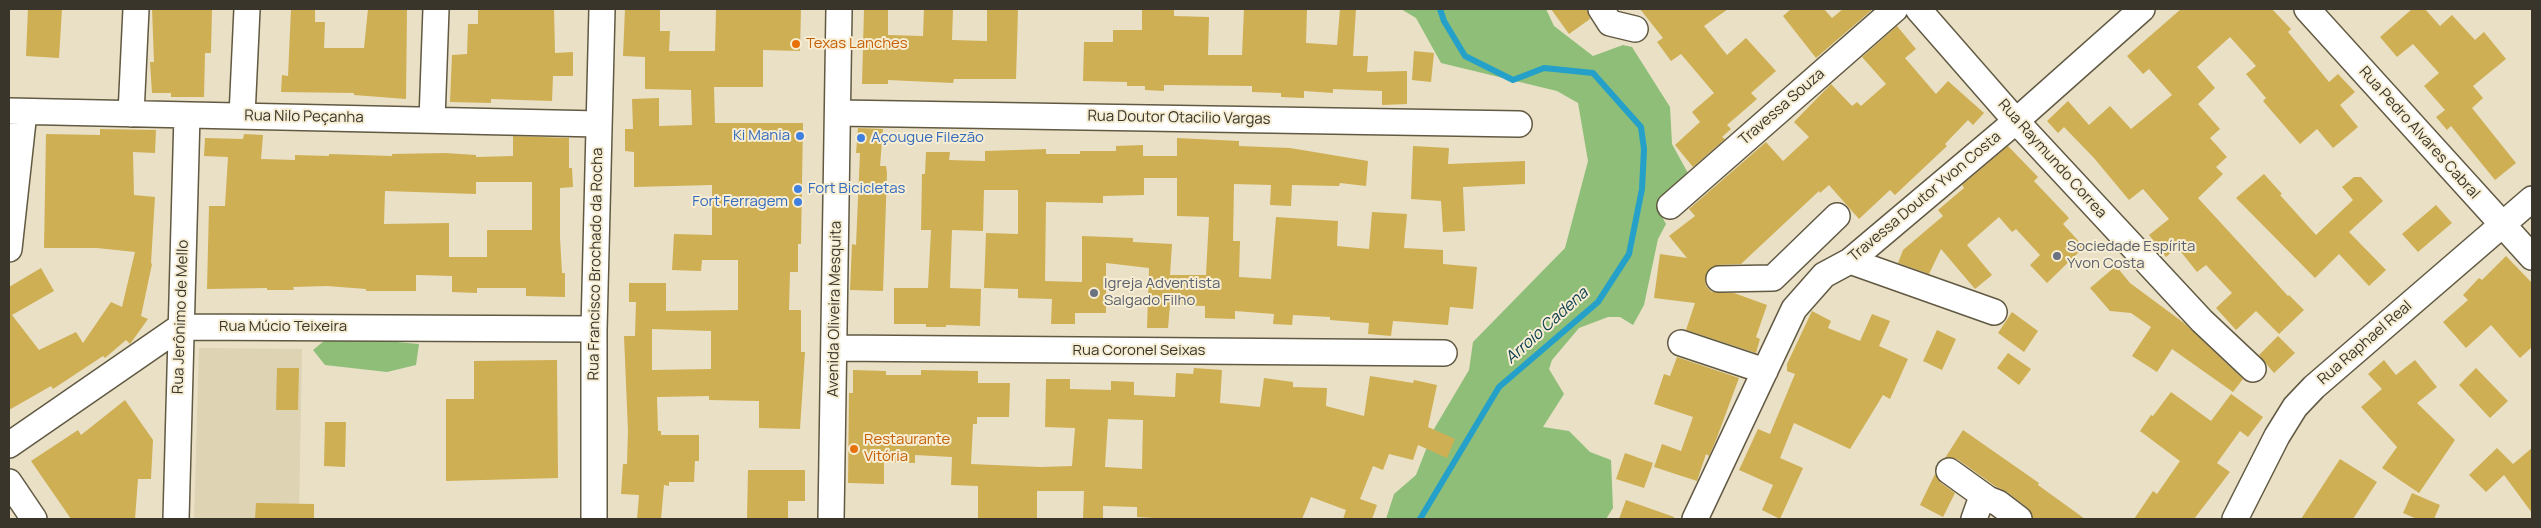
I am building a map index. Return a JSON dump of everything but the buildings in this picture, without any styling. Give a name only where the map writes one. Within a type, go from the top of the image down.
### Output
[{"type":"street","points":[[131,114],[136,9]]},
{"type":"street","points":[[242,116],[247,9]]},
{"type":"street","points":[[432,120],[436,9]]},
{"type":"street","name":"Rua Francisco Brochado da Rocha","points":[[594,519],[594,329],[602,9]]},
{"type":"street","name":"Avenida Oliveira Mesquita","points":[[831,519],[839,9]]},
{"type":"street","points":[[1601,9],[1610,22],[1635,29]]},
{"type":"street","name":"Travessa Souza","points":[[1670,206],[1895,9]]},
{"type":"street","name":"Rua Raymundo Correa","points":[[1918,9],[2016,121],[2202,322],[2253,369]]},
{"type":"street","name":"Travessa Doutor Yvon Costa","points":[[1695,519],[1794,309],[1824,275],[1850,261],[2016,121],[2142,9]]},
{"type":"street","name":"Rua Pedro Alvares Cabral","points":[[2307,9],[2532,257]]},
{"type":"street","points":[[9,249],[17,112]]},
{"type":"street","name":"Rua Nilo Peçanha","points":[[17,112],[599,124]]},
{"type":"street","name":"Rua Doutor Otacilio Vargas","points":[[838,113],[1519,124]]},
{"type":"street","name":"Rua Jerônimo de Mello","points":[[176,519],[187,115]]},
{"type":"street","name":"Rua Raphael Real","points":[[2235,519],[2277,436],[2295,407],[2314,386],[2532,199]]},
{"type":"street","points":[[1719,279],[1773,278],[1837,216]]},
{"type":"street","points":[[1798,253],[1824,275]]},
{"type":"street","points":[[1850,261],[1994,312]]},
{"type":"street","points":[[9,445],[180,327]]},
{"type":"street","name":"Rua Múcio Teixeira","points":[[180,327],[594,329]]},
{"type":"street","points":[[1680,343],[1765,371]]},
{"type":"street","name":"Rua Coronel Seixas","points":[[834,348],[1444,353]]},
{"type":"street","points":[[1949,470],[2019,519]]},
{"type":"street","points":[[9,482],[34,519]]},
{"type":"street","points":[[1974,519],[1979,505],[1988,499]]},
{"type":"shaded area","points":[[199,348],[302,349],[299,519],[194,519]]},
{"type":"green space","points":[[1401,9],[1546,9],[1554,26],[1593,56],[1623,45],[1632,47],[1670,107],[1672,144],[1689,175],[1660,213],[1666,224],[1658,239],[1644,305],[1633,325],[1620,317],[1608,317],[1579,328],[1552,360],[1549,369],[1564,394],[1543,427],[1569,431],[1590,452],[1611,460],[1613,508],[1606,519],[1386,519],[1394,494],[1416,475],[1434,429],[1469,370],[1473,342],[1565,248],[1588,161],[1578,103],[1557,91],[1441,63],[1416,18]]},
{"type":"green space","points":[[330,336],[419,344],[416,365],[387,372],[325,365],[313,350]]},
{"type":"waterway","name":"Arroio Cadena","points":[[1420,519],[1499,387],[1598,302],[1629,254],[1642,189],[1644,149],[1641,127],[1593,73],[1544,68],[1513,80],[1465,56],[1444,21],[1440,9]]},
{"type":"place","name":"Texas Lanches","points":[[796,44]]},
{"type":"place","name":"Ki Mania","points":[[800,136]]},
{"type":"place","name":"Açougue Filezão","points":[[861,138]]},
{"type":"place","name":"Fort Bicicletas","points":[[798,189]]},
{"type":"place","name":"Fort Ferragem","points":[[798,202]]},
{"type":"place","name":"Sociedade Espírita Yvon Costa","points":[[2057,256]]},
{"type":"place","name":"Igreja Adventista Salgado Filho","points":[[1094,293]]},
{"type":"place","name":"Restaurante Vitória","points":[[854,449]]}]
